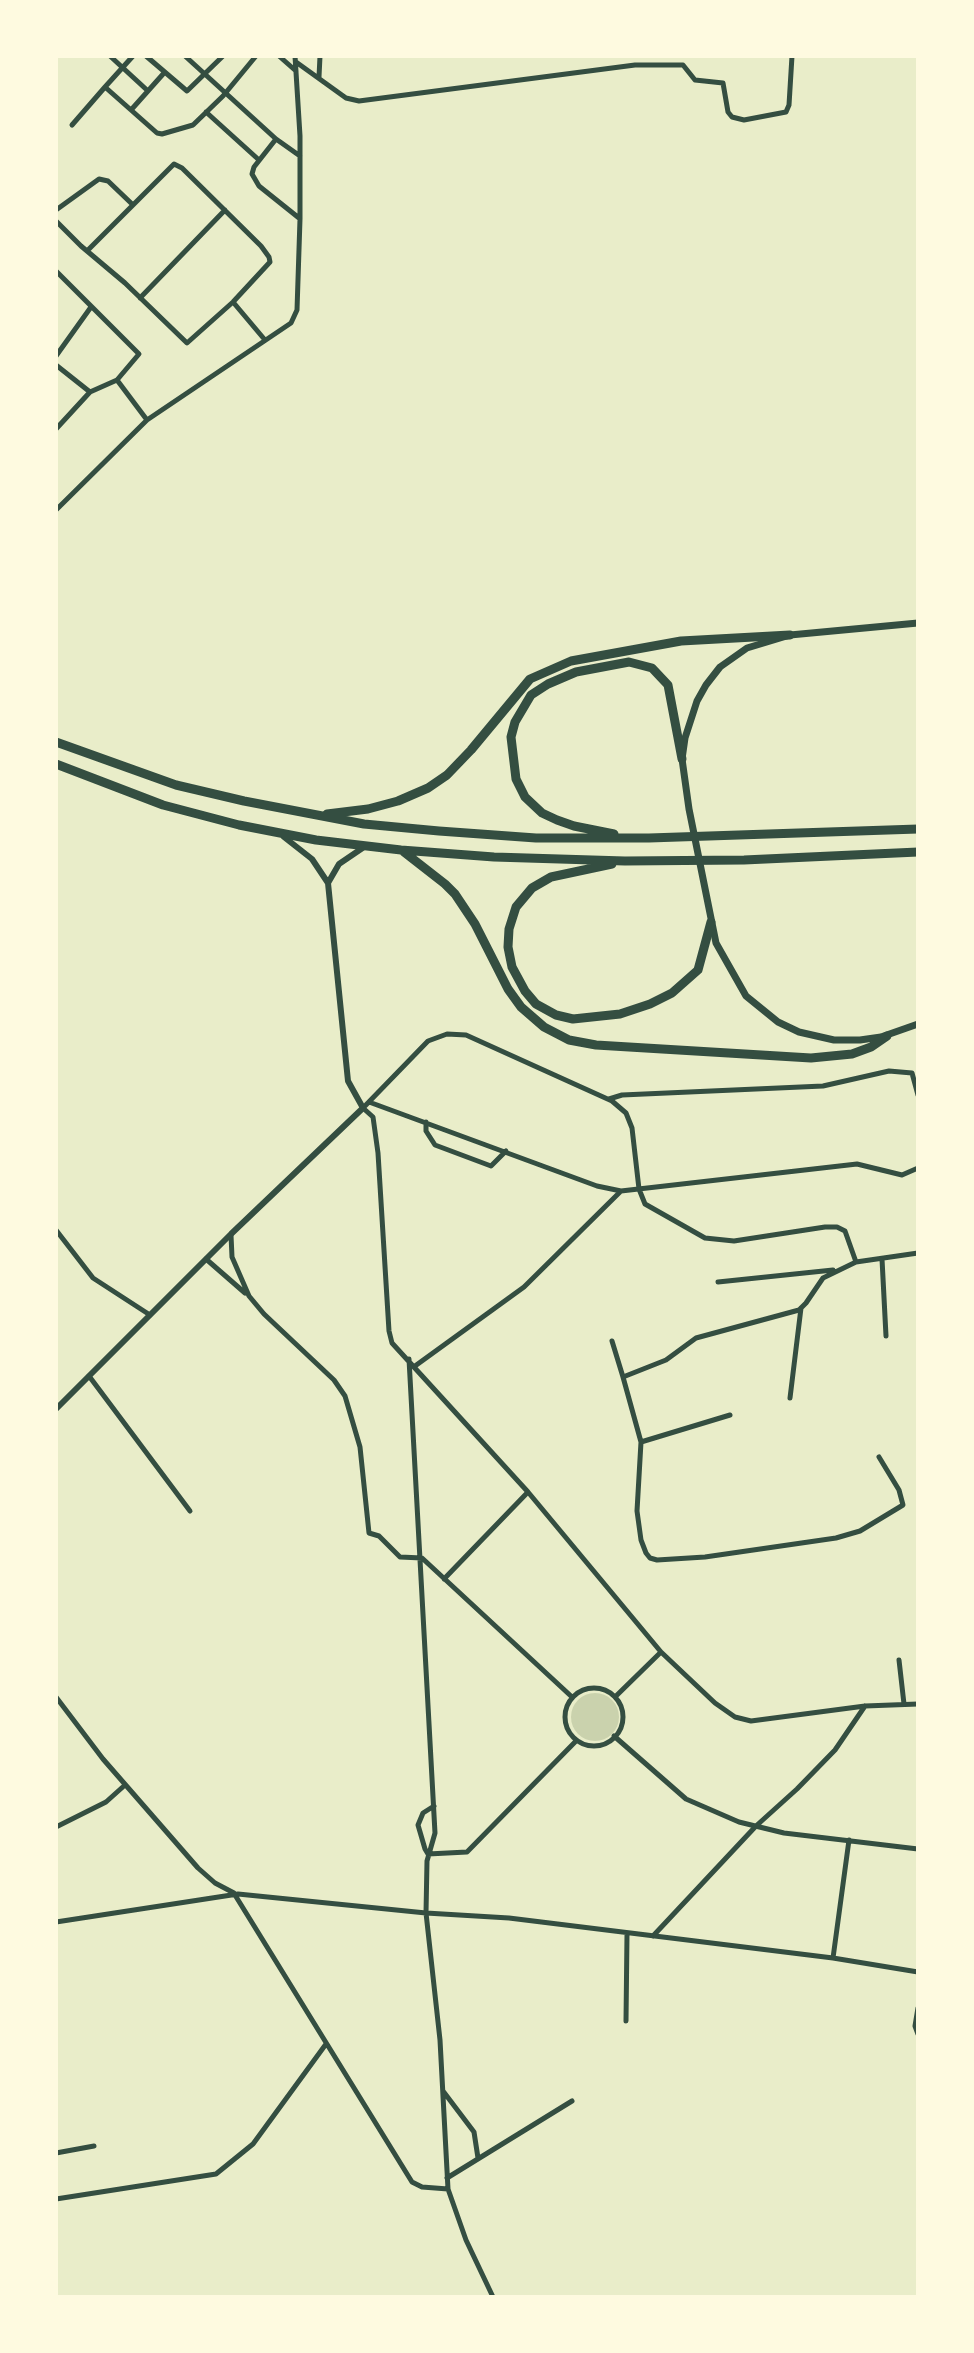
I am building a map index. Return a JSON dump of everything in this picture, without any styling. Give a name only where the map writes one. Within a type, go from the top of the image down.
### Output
[{"type":"highway","points":[[319,815],[368,809],[428,788],[447,775],[471,750],[530,679],[558,665],[669,643],[790,635]]},
{"type":"highway","points":[[649,838],[574,826],[542,813],[525,797],[516,779],[511,737],[515,722],[531,695],[548,684],[576,672],[629,662],[641,663],[652,668],[668,685],[682,759]]},
{"type":"highway","points":[[56,742],[176,785],[364,824],[536,838],[649,838],[918,829]]},
{"type":"highway","points":[[56,764],[163,805],[278,833],[401,850],[494,857],[625,861],[744,860],[918,852]]},
{"type":"highway","points":[[401,850],[455,894],[521,1007],[544,1027],[569,1040],[596,1045],[811,1058],[852,1054],[871,1047],[887,1036]]},
{"type":"highway","points":[[625,861],[551,877],[532,888],[516,907],[509,929],[508,947],[512,967],[536,1004],[556,1015],[573,1019],[620,1014],[650,1004],[672,993],[698,970],[711,922]]},
{"type":"main road","points":[[918,623],[790,635],[747,648],[720,667],[697,701],[682,759],[716,943],[746,996],[778,1022],[799,1032],[834,1040],[887,1036],[918,1024]]},
{"type":"street","points":[[110,56],[148,91]]},
{"type":"street","points":[[72,125],[133,56]]},
{"type":"street","points":[[146,56],[187,91],[223,56]]},
{"type":"street","points":[[185,56],[276,139],[300,156]]},
{"type":"street","points":[[105,87],[157,133],[162,134],[193,125],[256,56]]},
{"type":"street","points":[[279,56],[296,71]]},
{"type":"street","points":[[319,78],[320,56]]},
{"type":"street","points":[[631,56],[635,65]]},
{"type":"street","points":[[295,59],[346,98],[359,101],[635,65],[683,65],[695,80],[723,83],[728,112],[732,117],[744,120],[786,112],[792,56]]},
{"type":"street","points":[[57,507],[147,420],[291,323],[297,310],[300,219],[295,59]]},
{"type":"street","points":[[131,110],[164,73]]},
{"type":"street","points":[[206,112],[259,160]]},
{"type":"street","points":[[276,139],[252,171],[259,186],[300,219]]},
{"type":"street","points":[[56,221],[87,251],[140,298],[187,343],[233,302],[270,262],[261,246],[182,168],[174,164],[87,251]]},
{"type":"street","points":[[56,210],[99,179],[108,181],[132,204]]},
{"type":"street","points":[[140,298],[225,210]]},
{"type":"street","points":[[56,271],[139,354],[117,380],[90,392],[56,429]]},
{"type":"street","points":[[233,302],[265,340]]},
{"type":"street","points":[[56,356],[91,307]]},
{"type":"street","points":[[56,365],[90,392]]},
{"type":"street","points":[[117,380],[147,420]]},
{"type":"street","points":[[278,833],[302,848],[328,883],[348,1081],[353,1094],[373,1117],[392,1343],[409,1358],[528,1492],[661,1652],[715,1703],[735,1717],[763,1720],[865,1706],[918,1704]]},
{"type":"street","points":[[328,883],[339,864],[366,846]]},
{"type":"street","points":[[56,1409],[428,1041],[447,1034],[466,1035],[608,1099],[626,1113],[632,1128],[639,1189],[645,1204],[652,1210],[705,1238],[734,1241],[837,1227],[845,1231],[856,1262]]},
{"type":"street","points":[[608,1099],[622,1095],[823,1086],[889,1071],[912,1073],[918,1095]]},
{"type":"street","points":[[369,1102],[597,1186],[621,1191],[857,1164],[902,1175],[918,1168]]},
{"type":"street","points":[[426,1122],[426,1131],[435,1145],[477,1161],[491,1166],[506,1151]]},
{"type":"street","points":[[409,1370],[524,1287],[621,1191]]},
{"type":"street","points":[[56,1230],[93,1278],[150,1315]]},
{"type":"street","points":[[231,1234],[232,1257],[249,1296]]},
{"type":"street","points":[[623,1377],[666,1360],[696,1338],[789,1314],[802,1307],[823,1278],[837,1269],[856,1262],[918,1253]]},
{"type":"street","points":[[206,1259],[318,1363],[345,1396],[360,1447],[369,1533],[379,1536],[400,1557],[422,1558],[572,1697]]},
{"type":"street","points":[[882,1259],[886,1336]]},
{"type":"street","points":[[718,1282],[837,1269]]},
{"type":"street","points":[[790,1398],[802,1307]]},
{"type":"street","points":[[612,1341],[641,1442],[638,1527],[650,1558],[720,1555],[836,1538],[860,1531],[903,1505],[899,1490],[879,1457]]},
{"type":"street","points":[[409,1358],[435,1833],[428,1854],[426,1913],[443,2091],[447,2178],[466,2240],[493,2297]]},
{"type":"street","points":[[89,1376],[190,1511]]},
{"type":"street","points":[[641,1442],[730,1415]]},
{"type":"street","points":[[444,1579],[528,1492]]},
{"type":"street","points":[[615,1697],[661,1652]]},
{"type":"street","points":[[899,1660],[904,1704]]},
{"type":"street","points":[[593,1687],[615,1697],[623,1711],[620,1731],[605,1745],[595,1747],[576,1741],[565,1724],[565,1712],[572,1697],[583,1689],[593,1687]]},
{"type":"street","points":[[56,1697],[125,1785],[198,1868],[227,1891],[236,1894],[509,1918],[833,1958],[918,1972]]},
{"type":"street","points":[[652,1936],[756,1826],[835,1750],[865,1706]]},
{"type":"street","points":[[614,1736],[686,1799],[725,1817],[784,1833],[918,1849]]},
{"type":"street","points":[[428,1854],[467,1852],[576,1741]]},
{"type":"street","points":[[56,1827],[106,1802],[125,1785]]},
{"type":"street","points":[[428,1854],[420,1839],[418,1825],[423,1813],[434,1806]]},
{"type":"street","points":[[833,1958],[849,1840]]},
{"type":"street","points":[[56,1922],[236,1894]]},
{"type":"street","points":[[236,1894],[412,2182],[422,2187],[448,2189]]},
{"type":"street","points":[[626,2021],[627,1934]]},
{"type":"street","points":[[918,2008],[915,2026],[918,2034]]},
{"type":"street","points":[[56,2199],[216,2174],[253,2144],[326,2044]]},
{"type":"street","points":[[443,2091],[474,2132],[478,2159]]},
{"type":"street","points":[[447,2178],[572,2101]]},
{"type":"street","points":[[56,2153],[94,2146]]},
{"type":"green space","points":[[595,1693],[612,1700],[619,1717],[612,1734],[595,1741],[578,1734],[571,1717],[578,1700]]}]
